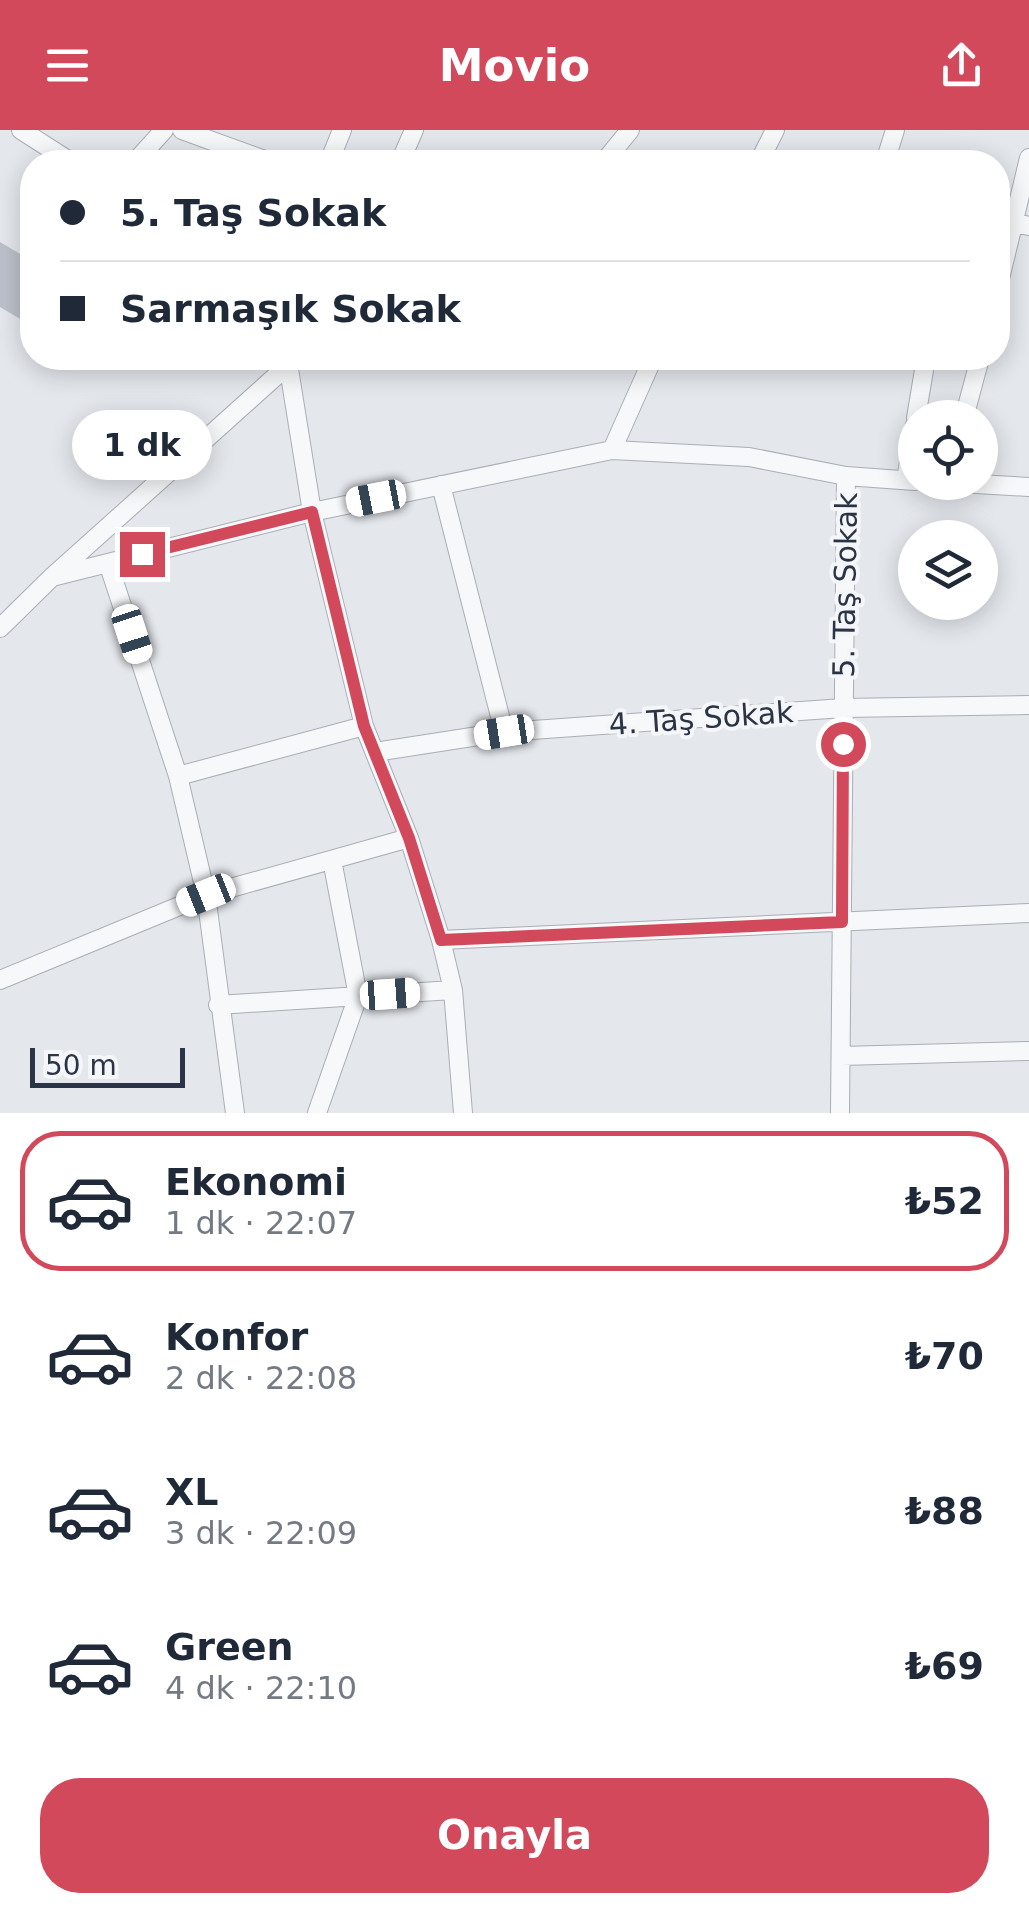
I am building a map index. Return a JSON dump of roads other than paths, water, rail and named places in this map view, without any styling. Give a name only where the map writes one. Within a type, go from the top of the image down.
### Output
[{"type":"street","points":[[20,130],[51,150]]},
{"type":"street","points":[[146,150],[164,130]]},
{"type":"street","points":[[182,130],[237,150]]},
{"type":"street","points":[[614,150],[630,130]]},
{"type":"street","points":[[1013,222],[1029,158]]},
{"type":"street","points":[[0,628],[281,370]]},
{"type":"street","points":[[293,370],[312,512],[364,726],[409,838],[453,990],[463,1113]]},
{"type":"street","points":[[612,450],[648,370]]},
{"type":"street","points":[[919,400],[924,370]]},
{"type":"street","points":[[969,400],[977,370]]},
{"type":"street","points":[[52,577],[312,512],[612,450],[749,457],[846,476],[898,479]]},
{"type":"street","name":"5. Taş Sokak","points":[[840,1113],[846,476]]},
{"type":"street","points":[[441,485],[504,732]]},
{"type":"street","points":[[998,486],[1029,487]]},
{"type":"street","points":[[108,563],[178,776],[206,895],[235,1113]]},
{"type":"street","name":"4. Taş Sokak","points":[[375,752],[504,732],[844,708],[1029,705]]},
{"type":"street","points":[[178,776],[364,726]]},
{"type":"street","points":[[0,980],[206,895],[409,838]]},
{"type":"street","points":[[317,1113],[358,996],[332,860]]},
{"type":"street","points":[[441,940],[1029,913]]},
{"type":"street","points":[[218,1005],[453,990]]},
{"type":"street","points":[[840,1056],[1029,1051]]}]
